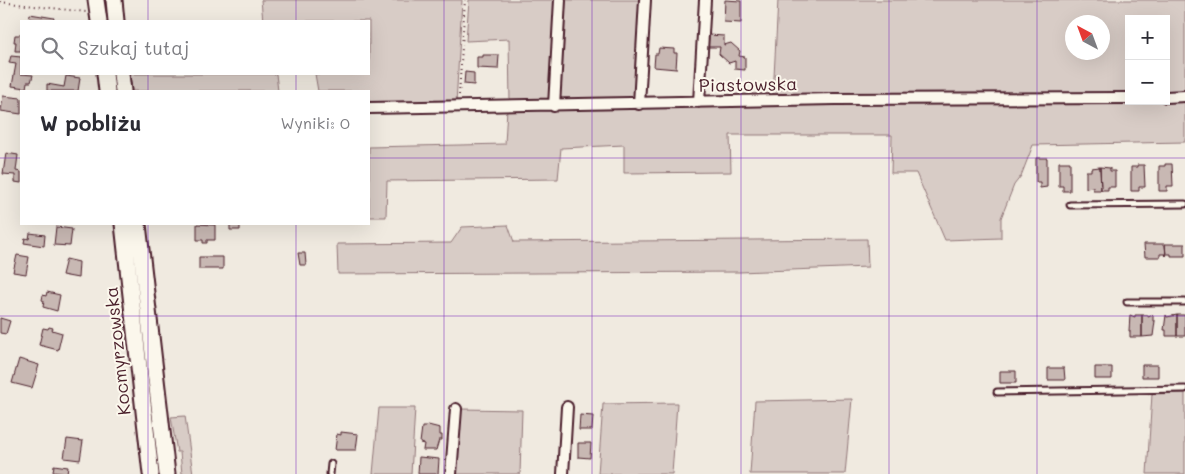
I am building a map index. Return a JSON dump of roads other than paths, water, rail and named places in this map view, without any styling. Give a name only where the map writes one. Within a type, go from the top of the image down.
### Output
[{"type":"main road","points":[[114,0],[116,20]]},
{"type":"main road","points":[[105,75],[107,90]]},
{"type":"main road","points":[[121,75],[123,90]]},
{"type":"main road","name":"Kocmyrzowska","points":[[123,225],[151,474]]},
{"type":"main road","name":"Kocmyrzowska","points":[[138,225],[167,474]]},
{"type":"street","points":[[554,106],[560,0]]},
{"type":"street","points":[[639,104],[644,0]]},
{"type":"street","points":[[699,102],[705,0]]},
{"type":"street","points":[[1170,97],[1185,96]]},
{"type":"street","name":"Piastowska","points":[[370,108],[554,106],[835,99],[1125,98]]},
{"type":"street","points":[[563,474],[567,407]]},
{"type":"street","points":[[452,474],[456,410]]},
{"type":"lane","points":[[1070,205],[1185,204]]},
{"type":"lane","points":[[1127,302],[1185,302]]},
{"type":"lane","points":[[997,392],[1185,389]]},
{"type":"lane","points":[[330,474],[331,464]]}]
